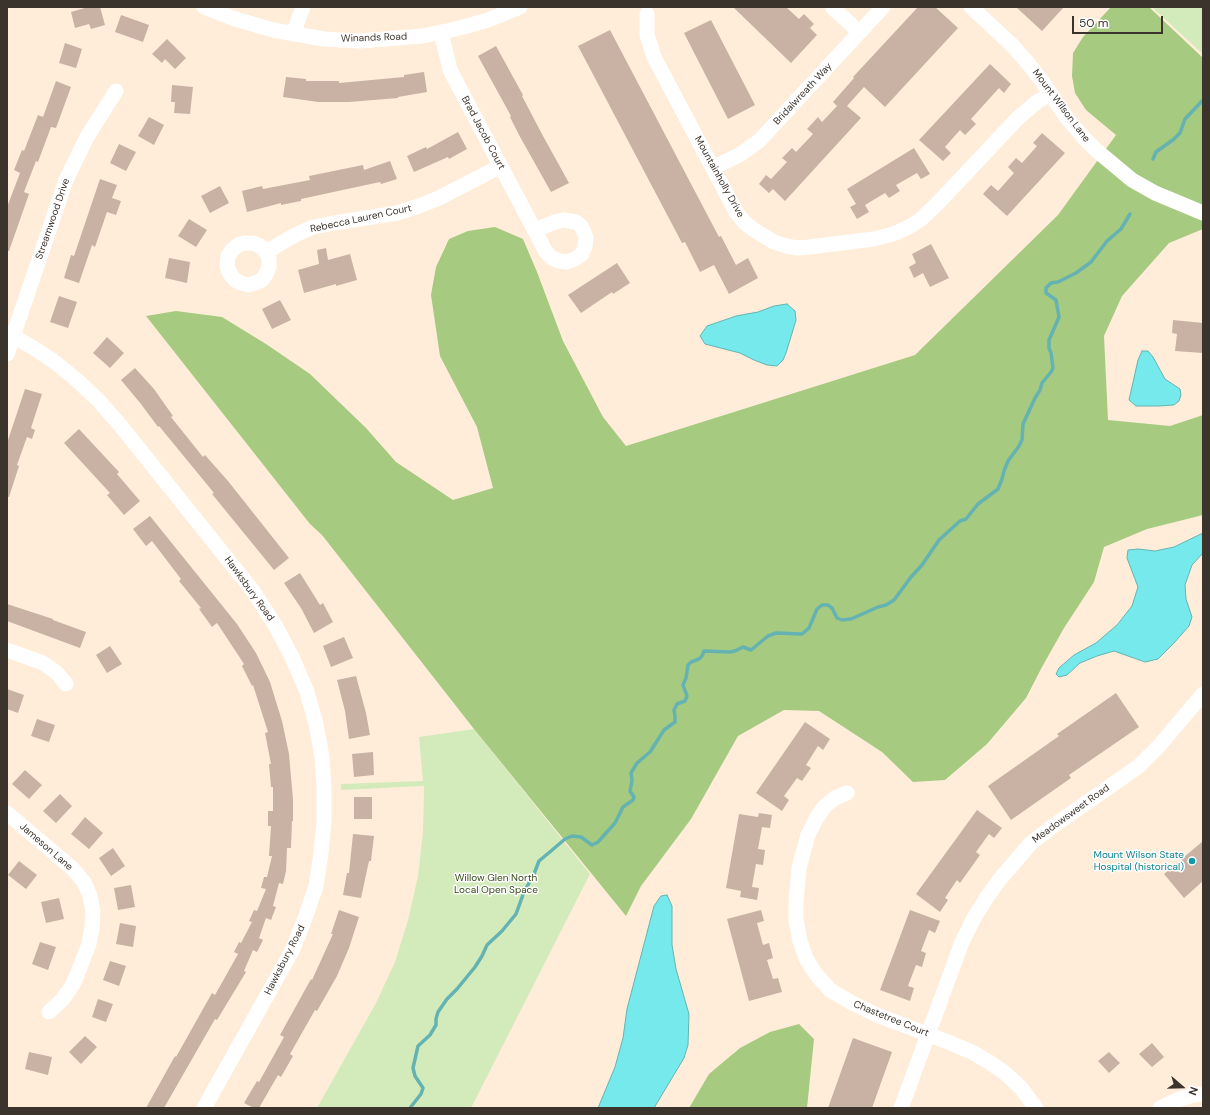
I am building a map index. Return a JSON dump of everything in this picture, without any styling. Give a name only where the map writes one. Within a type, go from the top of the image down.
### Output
[{"type":"street","name":"Winands Road","points":[[204,7],[255,25],[293,34],[324,39],[359,41],[423,36],[488,20],[520,7]]},
{"type":"street","points":[[293,34],[303,7]]},
{"type":"street","points":[[832,7],[859,32]]},
{"type":"street","name":"Bridalwreath Way","points":[[714,168],[739,155],[759,141],[883,7]]},
{"type":"street","name":"Mount Wilson Lane","points":[[971,7],[1012,45],[1027,62],[1082,137],[1132,180],[1155,193],[1203,213]]},
{"type":"street","name":"Mountainholly Drive","points":[[647,14],[647,35],[654,57],[736,212],[745,223],[774,242],[797,248],[874,239],[893,234],[920,220],[1018,118],[1038,101],[1051,94]]},
{"type":"street","name":"Brad Jacob Court","points":[[441,32],[450,70],[535,230]]},
{"type":"street","name":"Streamwood Drive","points":[[7,354],[10,334],[66,180],[87,137],[116,91]]},
{"type":"street","name":"Rebecca Lauren Court","points":[[266,252],[295,235],[314,227],[397,213],[419,206],[439,198],[501,166]]},
{"type":"street","name":"Hawksbury Road","points":[[10,334],[32,346],[52,360],[78,381],[99,401],[120,425],[253,591],[275,625],[292,657],[307,692],[316,724],[322,757],[324,780],[324,821],[322,853],[316,886],[293,949],[204,1108]]},
{"type":"street","points":[[7,650],[43,663],[57,673],[66,684]]},
{"type":"street","name":"Meadowsweet Road","points":[[901,1108],[962,942],[974,918],[1000,879],[1031,843],[1138,766],[1158,747],[1203,694]]},
{"type":"street","name":"Chastetree Court","points":[[847,793],[835,798],[824,806],[808,835],[799,868],[796,920],[800,941],[806,958],[815,973],[830,990],[877,1015],[972,1052],[1005,1073],[1021,1088],[1036,1108]]},
{"type":"street","name":"Jameson Lane","points":[[7,814],[73,868],[84,882],[90,896],[93,912],[89,944],[70,989],[62,1000],[49,1012]]},
{"type":"street","points":[[1160,1108],[1177,1100],[1193,1095],[1203,1094]]},
{"type":"green space","points":[[1111,7],[1149,7],[1203,58],[1203,229],[1169,243],[1122,296],[1104,336],[1108,420],[1170,426],[1203,415],[1203,515],[1147,529],[1104,547],[1094,582],[1064,628],[1026,698],[987,744],[945,780],[913,782],[882,752],[819,711],[784,710],[738,736],[691,819],[641,886],[626,916],[474,729],[322,535],[310,524],[146,316],[176,311],[222,317],[266,344],[310,374],[366,428],[396,462],[453,500],[493,488],[477,427],[440,356],[431,295],[436,267],[449,239],[468,231],[495,227],[523,239],[563,341],[603,417],[626,446],[915,355],[1058,215],[1116,135],[1086,110],[1075,93],[1072,76],[1073,53],[1083,37]]},
{"type":"green space","points":[[1152,7],[1203,7],[1203,54],[1192,44]]},
{"type":"green space","name":"Willow Glen North Local Open Space","points":[[474,729],[590,874],[471,1108],[317,1108],[376,1003],[395,962],[408,920],[418,876],[423,832],[424,786],[341,790],[341,784],[423,781],[419,737]]},
{"type":"green space","points":[[799,1024],[814,1039],[807,1108],[689,1108],[709,1074],[740,1048],[770,1032]]},
{"type":"water","points":[[787,304],[795,311],[796,320],[786,353],[783,360],[777,366],[767,365],[740,353],[705,344],[700,336],[707,326],[736,316]]},
{"type":"water","points":[[1142,351],[1148,351],[1165,379],[1180,389],[1181,395],[1179,401],[1174,405],[1136,406],[1129,400],[1138,360]]},
{"type":"water","points":[[1203,533],[1203,553],[1192,565],[1185,585],[1186,599],[1192,617],[1189,626],[1158,659],[1145,662],[1114,651],[1080,663],[1067,675],[1059,677],[1056,674],[1059,668],[1074,655],[1096,643],[1117,625],[1132,606],[1138,587],[1127,558],[1128,550],[1138,549],[1155,551],[1174,547]]},
{"type":"water","points":[[667,895],[672,906],[672,945],[676,969],[689,1014],[688,1045],[684,1058],[654,1108],[598,1108],[615,1067],[623,1038],[627,1009],[654,906],[661,896]]},
{"type":"building","points":[[88,7],[100,7],[105,25],[91,29],[89,24],[75,28],[71,12]]},
{"type":"building","points":[[733,7],[786,7],[799,19],[804,14],[814,24],[810,28],[817,35],[791,63]]},
{"type":"building","points":[[918,7],[935,7],[958,28],[885,107],[864,87],[847,106],[861,118],[785,201],[773,189],[769,193],[759,184],[766,175],[771,179],[787,162],[782,158],[792,148],[796,152],[813,134],[807,129],[818,117],[822,122],[837,106],[833,102],[854,78],[853,77]]},
{"type":"building","points":[[1016,7],[1064,7],[1042,31]]},
{"type":"building","points":[[121,15],[149,25],[143,42],[115,32]]},
{"type":"building","points":[[711,20],[755,105],[728,119],[684,33]]},
{"type":"building","points":[[610,30],[719,237],[721,236],[736,265],[748,258],[758,278],[729,294],[714,265],[700,272],[685,242],[682,243],[578,46]]},
{"type":"building","points":[[167,39],[186,58],[175,69],[165,59],[162,63],[152,54]]},
{"type":"building","points":[[65,43],[82,49],[76,68],[59,63]]},
{"type":"building","points":[[496,46],[569,183],[551,192],[519,135],[510,117],[511,116],[478,56]]},
{"type":"building","points":[[990,64],[1011,84],[1004,93],[999,88],[971,119],[976,124],[965,135],[960,130],[945,147],[951,153],[943,161],[919,140]]},
{"type":"building","points":[[424,72],[427,92],[398,98],[349,102],[318,102],[283,97],[286,77],[306,79],[306,81],[339,81],[339,83],[404,77],[404,75]]},
{"type":"building","points":[[56,81],[71,87],[56,128],[51,127],[38,162],[36,161],[24,192],[29,194],[9,251],[7,251],[7,207],[20,173],[14,170],[22,150],[24,151],[38,115],[43,117]]},
{"type":"building","points":[[172,85],[193,87],[190,114],[174,113],[175,102],[171,102]]},
{"type":"building","points":[[149,117],[164,125],[154,145],[138,136]]},
{"type":"building","points":[[458,132],[467,149],[449,159],[448,157],[414,172],[407,156],[426,147],[427,149]]},
{"type":"building","points":[[1042,133],[1065,153],[1007,216],[983,194],[991,185],[998,191],[1014,173],[1008,167],[1016,158],[1022,163],[1037,146],[1033,143]]},
{"type":"building","points":[[119,144],[136,152],[126,171],[110,163]]},
{"type":"building","points":[[914,148],[930,174],[921,179],[917,173],[896,185],[900,191],[889,198],[885,193],[865,205],[869,212],[857,219],[850,207],[856,204],[847,189]]},
{"type":"building","points":[[390,161],[397,179],[381,184],[380,182],[301,199],[301,201],[281,205],[281,203],[247,212],[242,191],[262,186],[263,189],[310,180],[309,176],[363,165],[364,170]]},
{"type":"building","points":[[100,179],[117,185],[112,198],[121,201],[116,215],[107,212],[95,247],[92,245],[79,283],[64,278],[71,255],[74,256]]},
{"type":"building","points":[[220,186],[229,203],[210,213],[201,196]]},
{"type":"building","points":[[189,219],[207,230],[196,247],[178,236]]},
{"type":"building","points":[[931,244],[949,278],[930,287],[923,273],[914,278],[909,267],[916,263],[912,254]]},
{"type":"building","points":[[326,248],[328,260],[350,254],[357,280],[304,293],[298,270],[319,264],[317,250]]},
{"type":"building","points":[[169,258],[190,262],[187,283],[165,278]]},
{"type":"building","points":[[617,263],[630,283],[613,294],[612,292],[581,313],[568,295]]},
{"type":"building","points":[[59,296],[77,302],[68,328],[50,322]]},
{"type":"building","points":[[280,300],[291,320],[272,329],[262,309]]},
{"type":"building","points":[[1173,320],[1203,323],[1203,353],[1175,351],[1177,334],[1172,333]]},
{"type":"building","points":[[107,337],[124,353],[110,368],[93,353]]},
{"type":"building","points":[[135,368],[154,389],[173,416],[171,417],[203,457],[205,455],[228,481],[289,558],[274,570],[212,494],[214,493],[159,426],[158,427],[121,380]]},
{"type":"building","points":[[25,389],[42,394],[31,428],[35,430],[32,439],[27,437],[17,465],[19,466],[9,497],[7,497],[7,443]]},
{"type":"building","points":[[79,429],[119,472],[117,474],[140,501],[124,515],[107,495],[110,493],[64,443]]},
{"type":"building","points":[[150,516],[237,624],[256,653],[270,682],[282,721],[289,754],[293,799],[291,848],[287,848],[286,871],[283,884],[279,883],[273,906],[276,907],[271,920],[266,918],[259,938],[263,940],[257,952],[253,950],[244,971],[246,972],[217,1020],[215,1019],[164,1108],[146,1108],[212,993],[215,995],[238,954],[234,952],[239,942],[241,943],[252,922],[249,921],[254,910],[257,911],[266,889],[261,888],[264,877],[267,877],[272,856],[269,856],[271,826],[268,826],[268,811],[273,811],[273,787],[271,787],[269,764],[271,764],[265,733],[268,732],[253,685],[252,686],[242,666],[244,664],[217,623],[212,627],[199,609],[201,608],[179,581],[181,579],[152,541],[146,546],[133,529]]},
{"type":"building","points":[[300,573],[320,605],[323,603],[333,622],[314,633],[301,608],[284,583]]},
{"type":"building","points":[[7,604],[53,619],[86,632],[80,648],[7,621]]},
{"type":"building","points":[[344,637],[353,658],[331,667],[323,646]]},
{"type":"building","points":[[110,646],[122,664],[107,673],[96,655]]},
{"type":"building","points":[[356,676],[370,735],[349,739],[345,711],[337,680]]},
{"type":"building","points":[[7,689],[24,695],[18,713],[7,709]]},
{"type":"building","points":[[1116,693],[1139,727],[1069,775],[1071,778],[1011,820],[988,786],[1059,736],[1057,734]]},
{"type":"building","points":[[37,719],[55,725],[49,742],[31,736]]},
{"type":"building","points":[[805,722],[830,739],[823,750],[818,746],[806,765],[811,768],[802,781],[797,778],[784,796],[789,800],[782,811],[756,793]]},
{"type":"building","points":[[373,752],[374,775],[354,777],[352,754]]},
{"type":"building","points":[[25,770],[42,785],[29,799],[12,784]]},
{"type":"building","points":[[60,794],[72,806],[56,823],[43,811]]},
{"type":"building","points":[[354,797],[372,797],[372,819],[354,819]]},
{"type":"building","points":[[977,810],[1002,828],[994,838],[989,834],[976,852],[980,855],[960,883],[957,880],[945,898],[948,900],[940,912],[916,894]]},
{"type":"building","points":[[759,813],[772,815],[770,828],[762,827],[758,849],[765,850],[763,865],[756,864],[752,887],[759,888],[757,900],[740,897],[741,891],[726,888],[739,814],[758,817]]},
{"type":"building","points":[[85,817],[103,833],[89,849],[71,834]]},
{"type":"building","points":[[353,834],[374,836],[371,861],[369,861],[361,898],[343,895],[347,873],[349,873]]},
{"type":"building","name":"Mount Wilson State Hospital (historical)","points":[[1203,841],[1203,881],[1184,898],[1164,874]]},
{"type":"building","points":[[113,848],[125,866],[111,876],[99,858]]},
{"type":"building","points":[[19,861],[37,875],[26,889],[8,875]]},
{"type":"building","points":[[131,885],[135,907],[118,910],[114,888]]},
{"type":"building","points":[[59,898],[64,919],[46,923],[41,902]]},
{"type":"building","points":[[339,910],[359,917],[349,948],[337,976],[317,1011],[315,1010],[290,1054],[293,1056],[281,1077],[278,1075],[259,1108],[254,1108],[244,1103],[257,1081],[259,1082],[284,1037],[280,1035],[311,979],[312,980],[333,934],[331,934]]},
{"type":"building","points":[[761,910],[764,921],[757,923],[763,945],[769,943],[773,958],[767,960],[773,979],[778,978],[782,992],[749,1001],[727,919]]},
{"type":"building","points":[[910,910],[940,921],[935,933],[929,930],[921,951],[926,953],[922,967],[916,965],[908,986],[914,988],[910,1001],[880,990]]},
{"type":"building","points":[[120,923],[136,926],[133,947],[116,944]]},
{"type":"building","points":[[40,942],[56,947],[48,970],[32,964]]},
{"type":"building","points":[[110,961],[126,966],[119,986],[103,980]]},
{"type":"building","points":[[98,999],[113,1004],[106,1022],[92,1017]]},
{"type":"building","points":[[85,1036],[97,1047],[81,1064],[69,1052]]},
{"type":"building","points":[[853,1038],[892,1052],[872,1108],[828,1108]]},
{"type":"building","points":[[1152,1043],[1164,1057],[1152,1067],[1139,1054]]},
{"type":"building","points":[[29,1052],[52,1057],[48,1075],[25,1069]]},
{"type":"building","points":[[1109,1052],[1120,1063],[1109,1073],[1098,1061]]},
{"type":"waterway","points":[[1153,159],[1156,152],[1180,133],[1185,119],[1203,100]]},
{"type":"waterway","points":[[410,1108],[421,1094],[423,1088],[415,1076],[413,1068],[418,1046],[430,1035],[436,1025],[438,1012],[447,999],[475,967],[487,945],[502,931],[516,914],[524,892],[539,861],[565,839],[572,836],[581,837],[592,845],[598,842],[615,823],[623,807],[633,800],[634,797],[630,791],[632,781],[631,773],[637,763],[650,752],[664,730],[675,722],[674,710],[677,704],[685,701],[687,696],[683,685],[686,678],[688,665],[699,659],[704,651],[730,652],[743,647],[751,650],[768,636],[776,633],[802,634],[809,628],[817,609],[822,605],[828,605],[832,608],[837,618],[842,620],[851,619],[886,605],[894,600],[922,565],[939,540],[960,521],[966,519],[978,504],[998,489],[1008,461],[1022,440],[1023,424],[1042,383],[1053,368],[1049,340],[1059,317],[1056,300],[1046,293],[1046,288],[1051,283],[1058,282],[1076,273],[1091,262],[1107,241],[1121,229],[1130,214]]},
{"type":"place","name":"Mount Wilson State Hospital (historical)","points":[[1192,861]]}]
